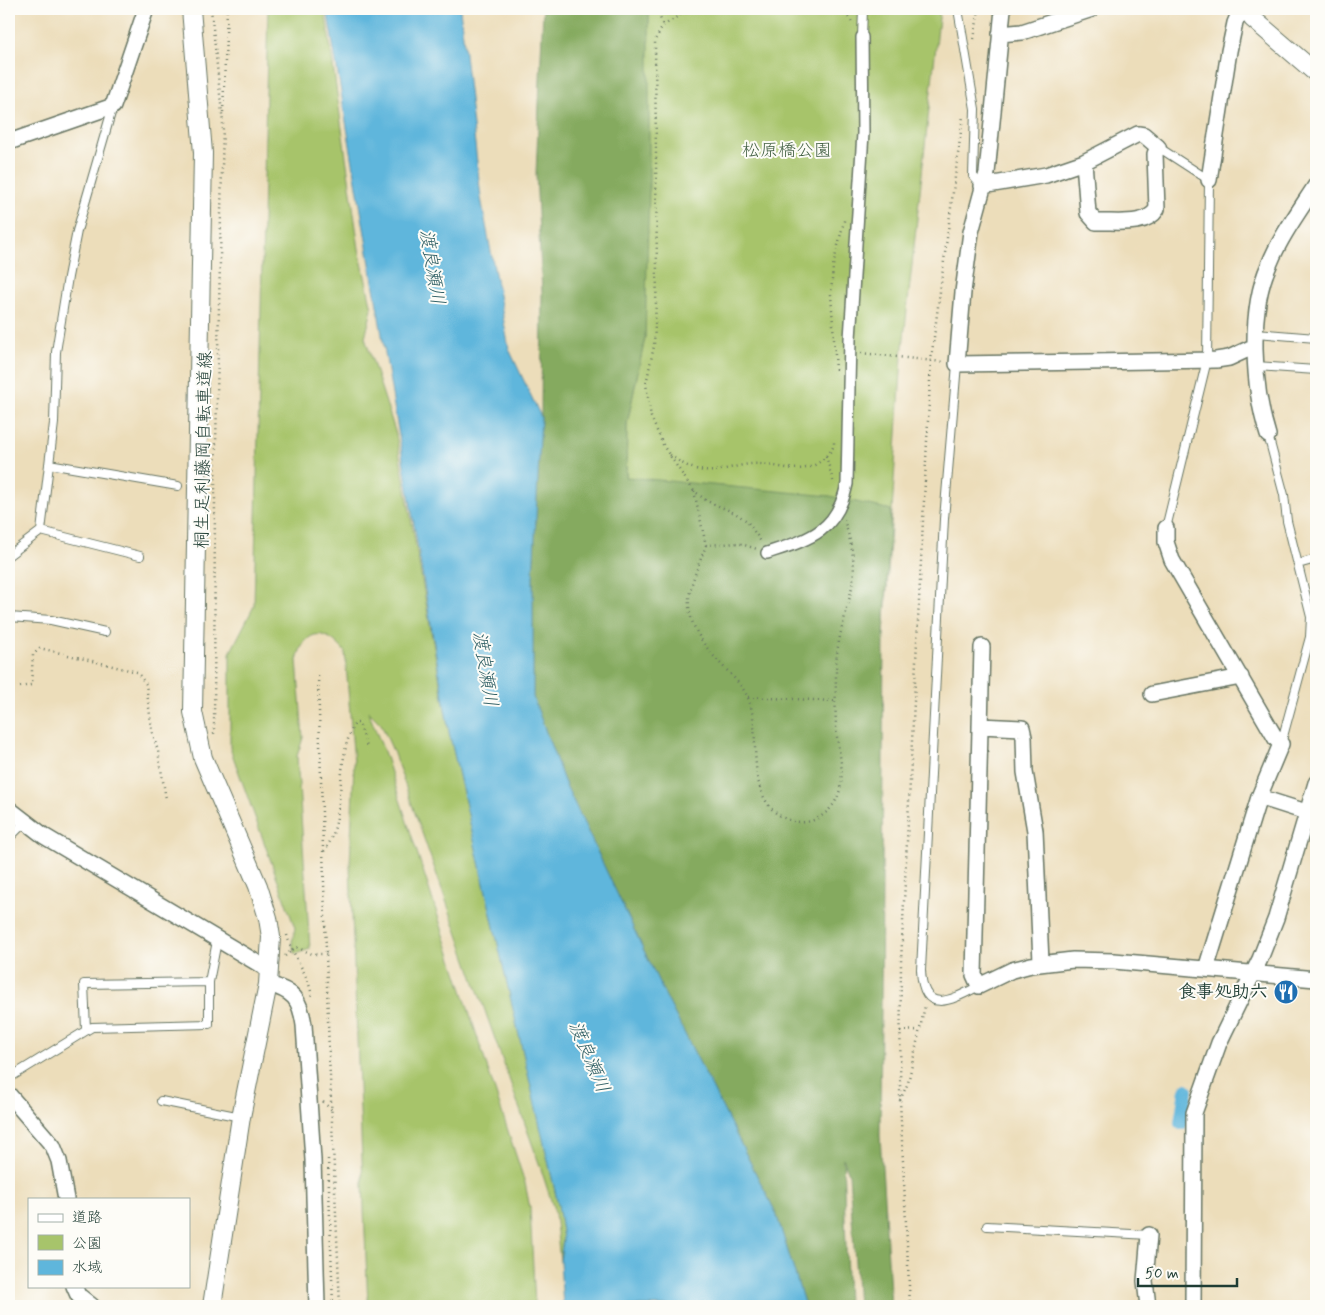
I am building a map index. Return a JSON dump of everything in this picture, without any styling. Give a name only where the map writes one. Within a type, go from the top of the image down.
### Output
[{"type":"street","points":[[9,142],[114,106],[146,9]]},
{"type":"street","points":[[191,9],[203,153],[193,712],[203,758],[258,886],[268,918],[271,937],[268,977],[241,1117],[212,1306]]},
{"type":"street","points":[[1003,9],[993,93],[992,130],[987,173],[971,232],[962,292],[957,364],[1207,360],[1229,358],[1255,340]]},
{"type":"street","points":[[1000,34],[1022,32],[1092,9]]},
{"type":"street","points":[[1209,180],[1229,51],[1235,23],[1241,9]]},
{"type":"street","points":[[1245,9],[1253,19],[1316,73]]},
{"type":"street","points":[[768,553],[811,536],[830,524],[840,506],[846,484],[850,352],[863,133],[858,32]]},
{"type":"street","points":[[982,186],[1046,175],[1084,162],[1138,134],[1144,135],[1158,147],[1155,154],[1157,209],[1147,220],[1096,222],[1088,213],[1084,162]]},
{"type":"street","points":[[1268,436],[1263,420],[1256,366],[1255,340],[1260,296],[1269,263],[1316,185]]},
{"type":"street","points":[[1166,528],[1166,542],[1172,560],[1276,739],[1281,744],[1259,797],[1206,969]]},
{"type":"street","points":[[982,647],[974,975],[979,986],[1012,970],[1041,962],[1114,961],[1316,979]]},
{"type":"street","points":[[1152,694],[1241,677]]},
{"type":"street","points":[[980,726],[1022,728],[1025,772],[1035,831],[1041,962]]},
{"type":"street","points":[[1193,1306],[1194,1113],[1219,1043],[1251,974],[1260,959],[1276,918],[1309,820],[1316,783]]},
{"type":"street","points":[[1259,797],[1309,820]]},
{"type":"street","points":[[9,809],[24,823],[217,941],[268,977],[278,987],[295,997],[301,1006],[304,1025],[313,1160],[317,1306]]},
{"type":"street","points":[[9,1095],[53,1146],[60,1160],[66,1198]]},
{"type":"street","points":[[1148,1235],[1145,1281],[1148,1306]]},
{"type":"street","points":[[75,1288],[78,1294],[92,1306]]},
{"type":"lane","points":[[858,32],[863,9]]},
{"type":"lane","points":[[958,9],[975,109],[974,176],[982,186]]},
{"type":"lane","points":[[9,555],[41,531],[49,464],[56,352],[68,277],[77,231],[114,106]]},
{"type":"lane","points":[[1158,147],[1209,180],[1207,360],[1166,528]]},
{"type":"lane","points":[[1255,340],[1316,338]]},
{"type":"lane","points":[[957,364],[943,533],[921,970],[922,984],[928,998],[933,1000],[951,998],[979,986]]},
{"type":"lane","points":[[1256,366],[1316,370]]},
{"type":"lane","points":[[1268,436],[1284,495],[1287,521],[1312,617],[1310,637],[1281,744]]},
{"type":"lane","points":[[49,464],[178,486]]},
{"type":"lane","points":[[41,531],[140,556]]},
{"type":"lane","points":[[1298,564],[1316,559]]},
{"type":"lane","points":[[9,617],[51,620],[105,632]]},
{"type":"lane","points":[[9,838],[24,823]]},
{"type":"lane","points":[[9,1078],[92,1027],[209,1024],[209,982],[217,941]]},
{"type":"lane","points":[[86,1029],[84,984],[209,982]]},
{"type":"lane","points":[[161,1101],[241,1117]]},
{"type":"lane","points":[[987,1226],[1148,1235]]},
{"type":"path","name":"桐生足利藤岡自転車道線","points":[[212,9],[223,123],[215,490],[214,736]]},
{"type":"path","points":[[223,123],[227,9]]},
{"type":"path","points":[[657,9],[662,26]]},
{"type":"path","points":[[689,9],[662,26],[655,40],[657,279],[654,346],[646,384],[651,416],[661,442],[693,490],[706,501],[735,513],[747,521],[768,553]]},
{"type":"path","points":[[746,9],[772,9]]},
{"type":"path","points":[[842,9],[858,32]]},
{"type":"path","points":[[973,48],[979,9]]},
{"type":"path","points":[[910,1306],[900,1100],[901,962],[931,360],[964,116]]},
{"type":"path","points":[[837,373],[832,323],[833,266],[845,215]]},
{"type":"path","points":[[850,352],[931,360]]},
{"type":"path","points":[[670,455],[688,467],[707,471],[752,464],[802,470],[814,467],[826,456],[834,447],[835,437]]},
{"type":"path","points":[[693,490],[706,545],[690,593],[691,614],[699,639],[737,681],[748,697],[754,724],[759,787],[766,803],[777,815],[788,821],[803,823],[817,819],[828,811],[838,794],[843,776],[836,726],[836,666],[854,578],[852,545],[826,456]]},
{"type":"path","points":[[706,545],[738,543],[768,553]]},
{"type":"path","points":[[20,687],[31,684],[33,655],[40,648],[137,672],[146,684],[152,732],[158,751],[166,799]]},
{"type":"path","points":[[318,676],[328,954],[329,1054],[340,1306]]},
{"type":"path","points":[[748,697],[837,701]]},
{"type":"path","points":[[324,852],[333,835],[346,745],[355,723],[359,723],[367,747]]},
{"type":"path","points":[[291,949],[301,947],[312,954],[328,954]]},
{"type":"path","points":[[900,1100],[906,1091],[928,998]]},
{"type":"path","points":[[900,1030],[919,1030]]},
{"type":"path","points":[[322,1101],[333,1112]]},
{"type":"green space","points":[[268,9],[325,9],[359,249],[372,309],[365,338],[396,434],[449,732],[558,1204],[563,1239],[560,1261],[555,1213],[541,1169],[393,751],[381,724],[368,711],[385,754],[525,1183],[530,1208],[535,1306],[368,1306],[350,866],[354,763],[345,652],[338,644],[324,635],[311,637],[305,641],[297,660],[303,738],[297,756],[310,949],[295,954],[292,942],[295,928],[230,748],[230,653],[254,606]]},
{"type":"green space","points":[[543,9],[649,9],[649,187],[645,338],[627,424],[626,477],[830,496],[891,510],[884,635],[880,1136],[891,1306],[858,1306],[849,1174],[843,1158],[848,1306],[805,1306],[776,1213],[663,991],[564,781],[533,697],[533,577],[541,417],[542,292],[536,174]]},
{"type":"green space","name":"松原橋公園","points":[[649,9],[940,9],[902,356],[884,635],[626,477],[627,424],[645,338]]},
{"type":"water","name":"渡良瀬川","points":[[327,9],[460,9],[481,198],[509,349],[541,417],[533,577],[533,697],[564,781],[663,991],[776,1213],[805,1306],[563,1306],[560,1261],[563,1239],[558,1204],[449,732]]},
{"type":"waterway","points":[[1181,1123],[1186,1090]]},
{"type":"place","name":"食事処助六","points":[[1286,992]]}]
